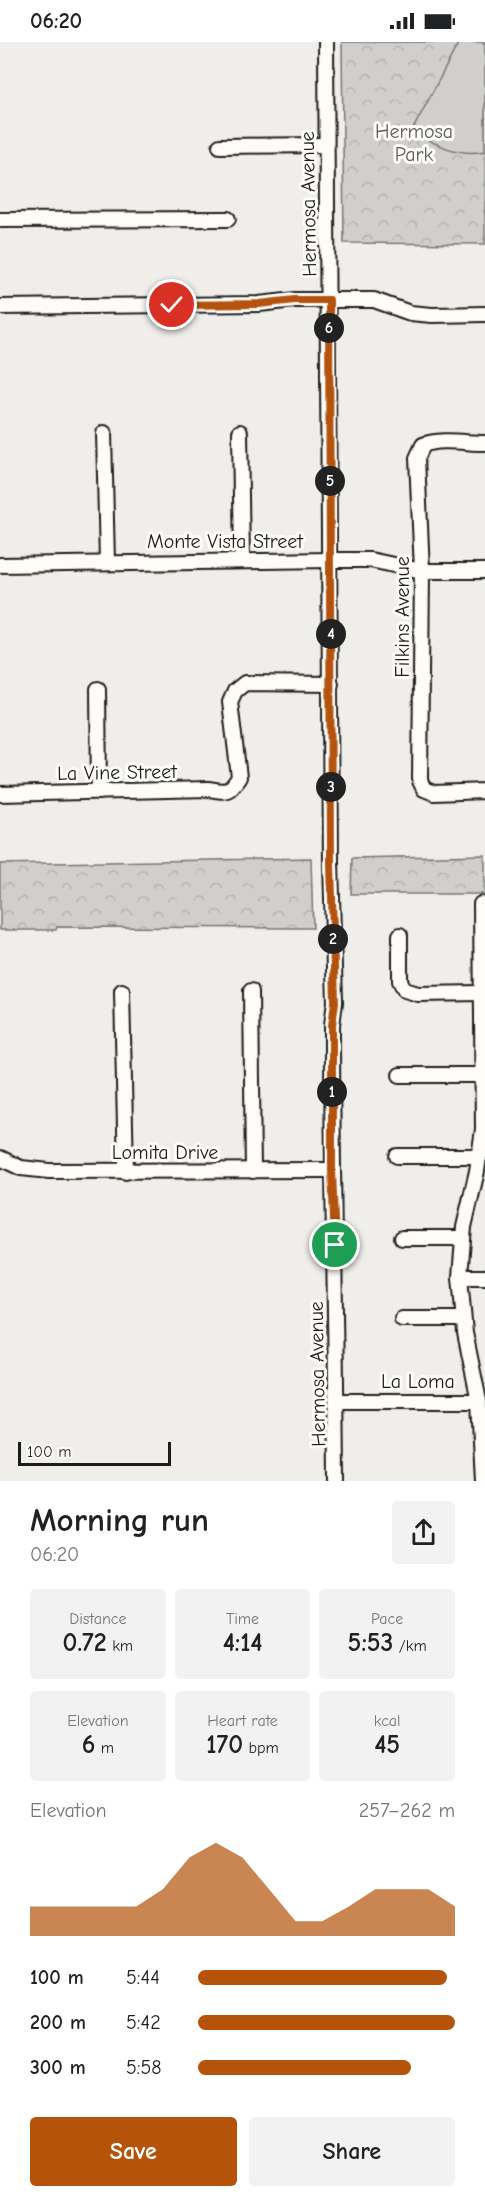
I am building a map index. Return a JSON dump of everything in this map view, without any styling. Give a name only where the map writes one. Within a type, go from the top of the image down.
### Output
[{"type":"street","name":"Hermosa Avenue","points":[[326,42],[331,863],[335,1002],[332,1025],[332,1170],[337,1481]]},
{"type":"street","points":[[220,146],[326,145]]},
{"type":"street","points":[[0,220],[228,219]]},
{"type":"street","points":[[0,307],[259,304],[295,300],[374,300],[410,313],[485,314]]},
{"type":"street","points":[[240,432],[242,560]]},
{"type":"street","points":[[104,433],[107,562]]},
{"type":"street","name":"Filkins Avenue","points":[[485,443],[454,443],[435,440],[423,445],[417,458],[422,571],[420,781],[424,789],[434,794],[485,791]]},
{"type":"street","name":"Monte Vista Street","points":[[0,564],[370,560],[422,571],[485,571]]},
{"type":"street","name":"La Vine Street","points":[[0,794],[209,789],[226,791],[233,788],[239,777],[230,702],[235,691],[245,683],[331,684]]},
{"type":"street","points":[[98,689],[99,792]]},
{"type":"street","points":[[481,904],[484,1114],[478,1196],[463,1238],[460,1277],[463,1320],[479,1401],[483,1440],[483,1481]]},
{"type":"street","points":[[400,935],[400,981],[405,990],[418,994],[482,993]]},
{"type":"street","points":[[122,991],[126,1172]]},
{"type":"street","points":[[251,991],[253,1171]]},
{"type":"street","points":[[399,1075],[483,1075]]},
{"type":"street","points":[[397,1156],[480,1156]]},
{"type":"street","name":"Lomita Drive","points":[[0,1158],[21,1168],[48,1172],[332,1170]]},
{"type":"street","points":[[402,1238],[463,1238]]},
{"type":"street","points":[[460,1277],[485,1277]]},
{"type":"street","points":[[402,1319],[463,1320]]},
{"type":"street","points":[[470,1358],[485,1358]]},
{"type":"street","name":"La Loma","points":[[337,1401],[479,1401]]},
{"type":"green space","name":"Hermosa Park","points":[[342,42],[485,42],[485,244],[344,243]]},
{"type":"green space","points":[[459,42],[481,42],[485,45],[485,151],[456,151],[438,145],[412,131]]},
{"type":"green space","points":[[485,855],[485,894],[351,894],[352,858]]},
{"type":"green space","points":[[311,858],[313,928],[57,927],[56,930],[0,930],[0,864]]},
{"type":"route","points":[[172,305],[329,300],[331,863],[335,1002],[332,1025],[332,1170],[335,1245]]}]
